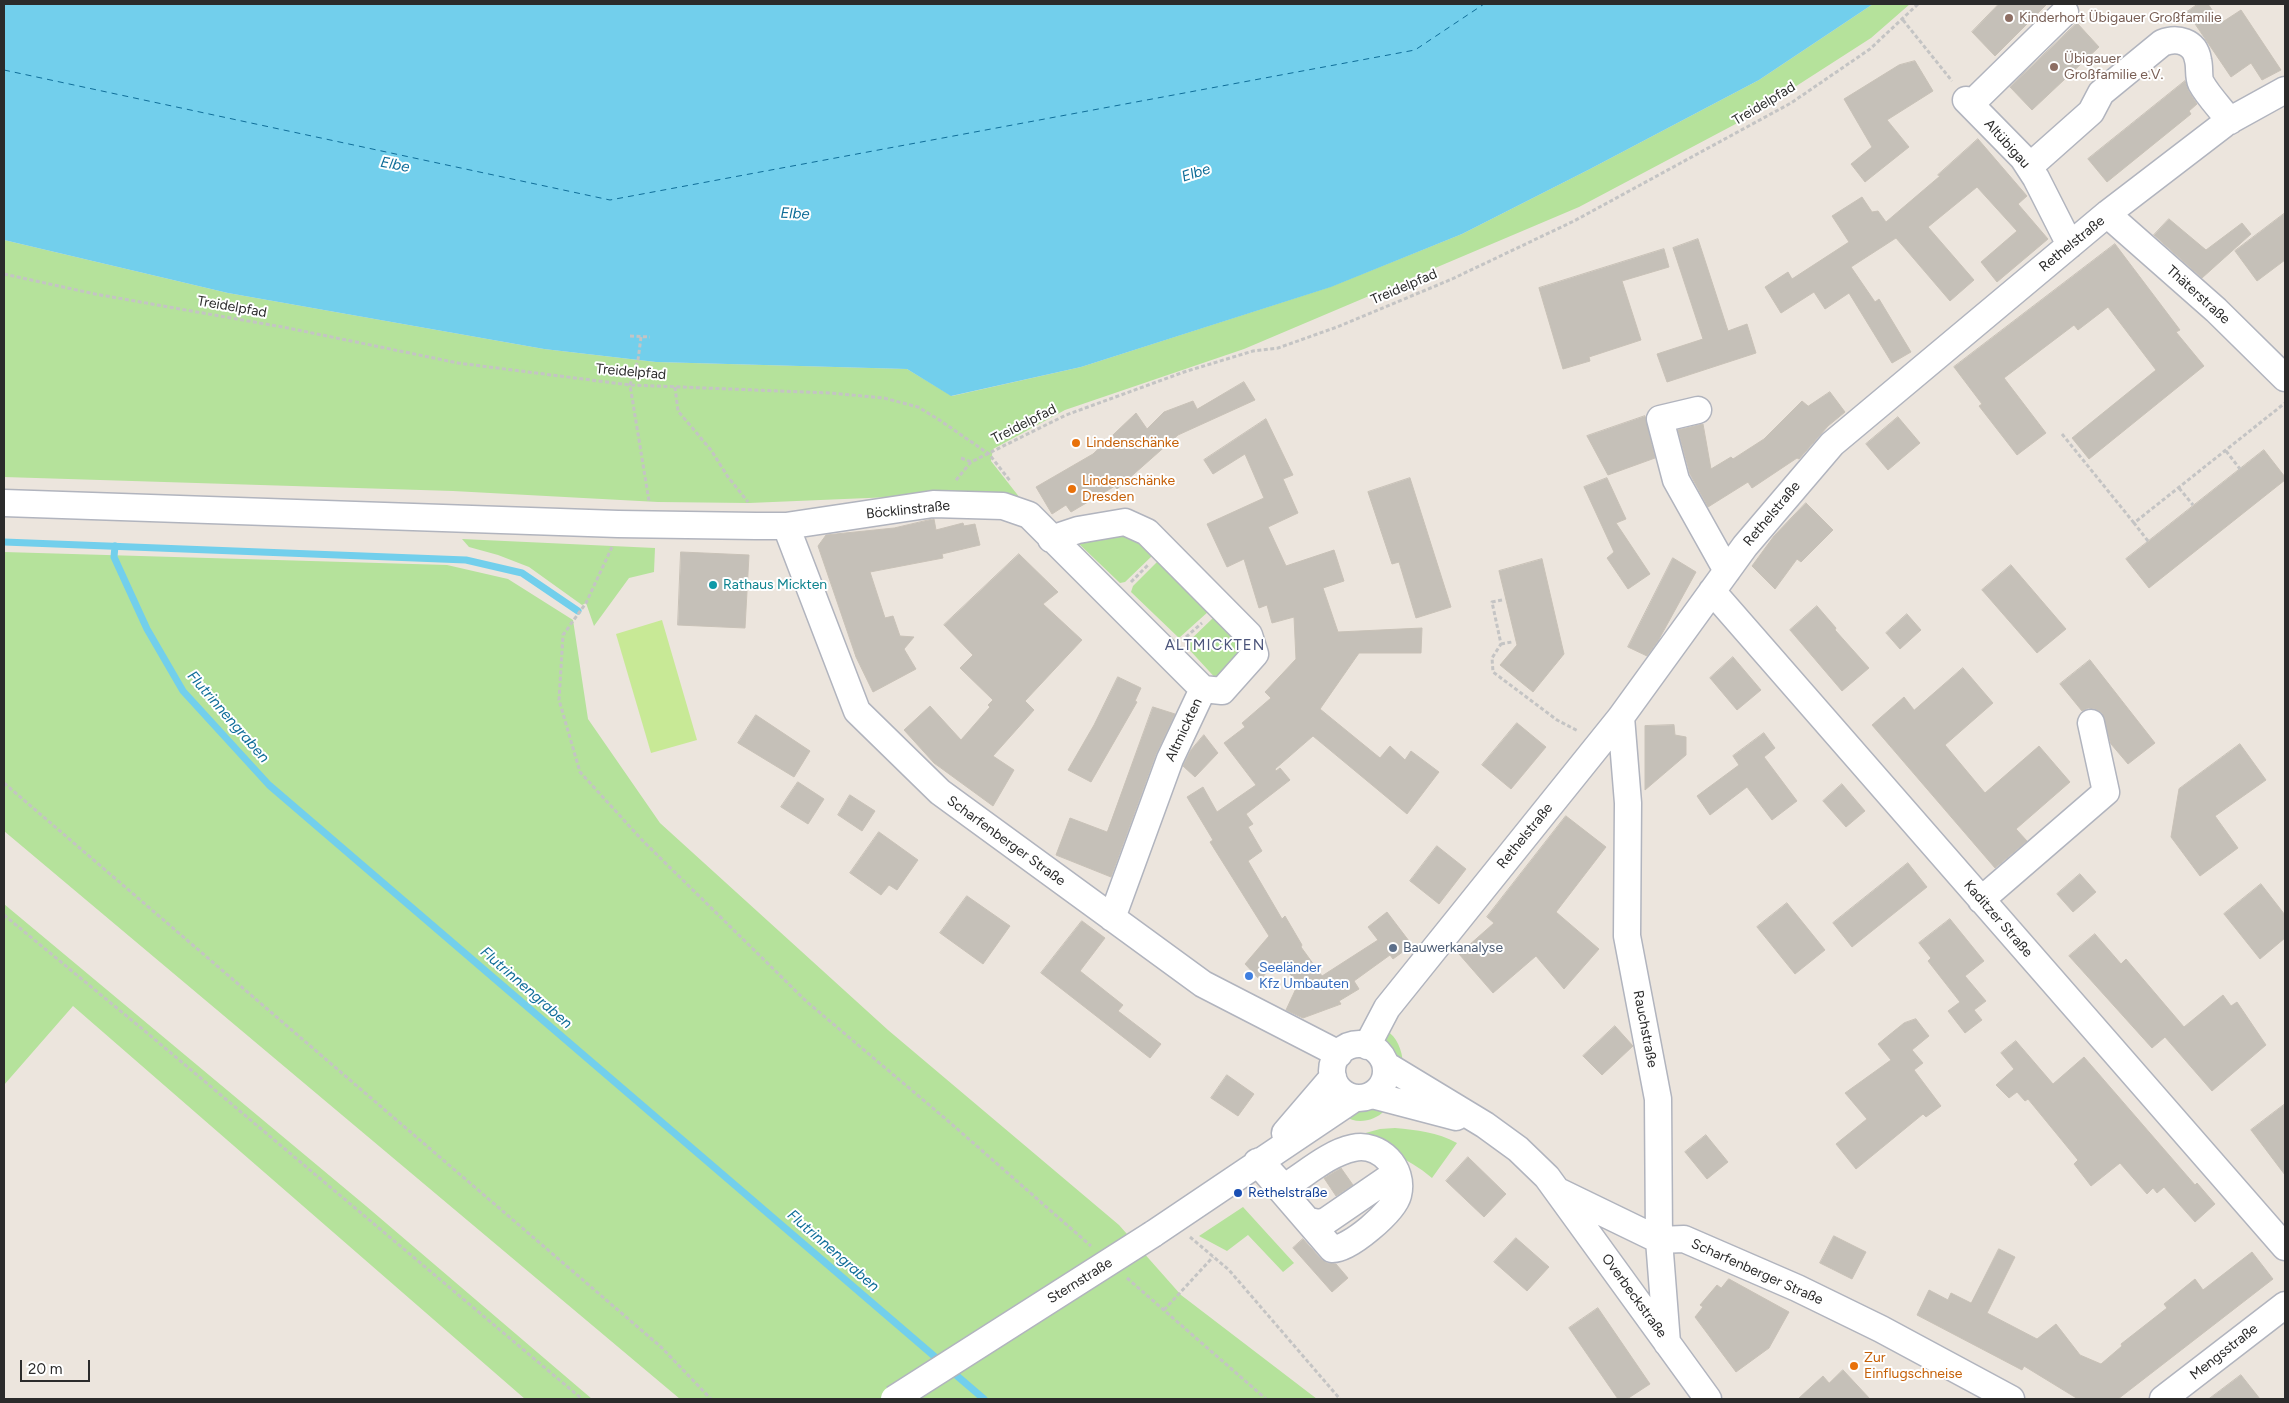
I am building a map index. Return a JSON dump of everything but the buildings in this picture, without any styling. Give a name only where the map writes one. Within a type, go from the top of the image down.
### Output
[{"type":"street","points":[[1968,102],[2065,12]]},
{"type":"street","points":[[2029,167],[2091,112],[2101,93],[2162,43],[2172,39],[2182,40],[2189,44],[2198,57],[2201,82],[2230,121]]},
{"type":"street","name":"Rethelstraße","points":[[1368,1046],[1387,1008],[1597,747],[1745,546],[1832,444],[2107,214],[2230,121],[2285,90]]},
{"type":"street","name":"Altübigau","points":[[1968,102],[2023,158],[2070,244]]},
{"type":"street","name":"Thäterstraße","points":[[2107,214],[2216,310],[2285,378]]},
{"type":"street","name":"Kaditzer Straße","points":[[1698,410],[1660,419],[1676,480],[1719,581],[1981,900],[2285,1247]]},
{"type":"street","name":"Böcklinstraße","points":[[4,503],[648,525],[786,526],[934,504],[1003,506],[1029,515]]},
{"type":"street","name":"Altmickten","points":[[1029,515],[1203,689],[1170,759],[1112,918]]},
{"type":"street","points":[[1051,539],[1078,530],[1125,522],[1147,532],[1249,635],[1255,654],[1222,691],[1203,689]]},
{"type":"street","name":"Scharfenberger Straße","points":[[786,526],[857,711],[940,792],[1203,984],[1336,1066]]},
{"type":"street","name":"Rauchstraße","points":[[1621,716],[1628,803],[1627,936],[1658,1100],[1659,1240],[1667,1343]]},
{"type":"street","points":[[1981,900],[2106,792],[2091,724]]},
{"type":"street","points":[[1352,1046],[1368,1046],[1376,1050],[1386,1065],[1384,1083],[1363,1096],[1341,1091],[1336,1066],[1352,1046]]},
{"type":"street","name":"Scharfenberger Straße","points":[[1386,1065],[1485,1125],[1518,1149],[1560,1192],[1659,1240],[1684,1239],[1797,1288],[1881,1329],[2012,1399]]},
{"type":"street","name":"Sternstraße","points":[[1260,1160],[1336,1066]]},
{"type":"street","name":"Scharfenberger Straße","points":[[1363,1096],[1485,1125]]},
{"type":"street","name":"Sternstraße","points":[[894,1399],[1163,1228],[1260,1160],[1363,1096]]},
{"type":"street","points":[[1354,1148],[1370,1148],[1383,1154],[1391,1162],[1397,1182],[1335,1234],[1316,1230],[1260,1160],[1281,1184],[1286,1186],[1335,1155],[1354,1148]]},
{"type":"street","name":"Overbeckstraße","points":[[1560,1192],[1708,1399]]},
{"type":"street","name":"Mengsstraße","points":[[2163,1399],[2285,1305]]},
{"type":"path","name":"Treidelpfad","points":[[4,274],[95,294],[288,328],[458,363],[630,385],[830,393],[884,398],[918,407],[989,454],[1066,415],[1184,372],[1253,351],[1278,348],[1337,327],[1452,279],[1539,238],[1600,207],[1790,103],[1870,50],[1918,4]]},
{"type":"path","points":[[1903,20],[1968,102]]},
{"type":"path","points":[[630,336],[650,337]]},
{"type":"path","points":[[641,337],[638,360],[630,385],[649,500],[648,525]]},
{"type":"path","points":[[675,387],[678,411],[711,450],[728,477],[749,503],[756,526]]},
{"type":"path","points":[[2134,523],[2285,403]]},
{"type":"path","points":[[2062,434],[2148,542]]},
{"type":"path","points":[[2226,451],[2240,469]]},
{"type":"path","points":[[934,504],[971,462],[989,454]]},
{"type":"path","points":[[961,458],[971,462]]},
{"type":"path","points":[[2179,488],[2193,505]]},
{"type":"path","points":[[618,524],[613,546],[597,581],[586,603],[563,635],[558,700],[580,772],[642,840],[806,1001],[947,1120],[1097,1251]]},
{"type":"path","points":[[1113,600],[1164,549]]},
{"type":"path","points":[[1502,600],[1492,602],[1501,644],[1492,658],[1493,672],[1557,720],[1578,731],[1597,747]]},
{"type":"path","points":[[1168,654],[1220,606]]},
{"type":"path","points":[[1501,644],[1512,642]]},
{"type":"path","points":[[4,783],[661,1347],[711,1399]]},
{"type":"path","points":[[4,915],[582,1399]]},
{"type":"path","points":[[1163,1228],[1213,1257],[1229,1270],[1340,1399]]},
{"type":"path","points":[[1164,1310],[1213,1257]]},
{"type":"path","points":[[1119,1271],[1266,1399]]},
{"type":"green space","points":[[1873,4],[1910,4],[1871,38],[1745,119],[1579,207],[1244,349],[1065,410],[993,449],[991,461],[1020,498],[892,497],[749,503],[658,502],[453,491],[4,477],[4,240],[228,293],[544,349],[656,362],[907,369],[952,396],[1081,367],[1330,287],[1462,234],[1759,80]]},
{"type":"green space","points":[[1123,533],[1153,551],[1152,556],[1125,582],[1120,583],[1076,541]]},
{"type":"green space","points":[[462,539],[655,548],[654,572],[629,578],[594,626],[586,603],[582,605],[529,567],[498,555],[469,547]]},
{"type":"green space","points":[[4,552],[447,565],[508,579],[573,620],[588,719],[660,823],[888,1030],[1119,1225],[1181,1295],[1317,1399],[680,1399],[4,831]]},
{"type":"green space","points":[[1159,560],[1209,611],[1179,638],[1131,592],[1133,586]]},
{"type":"green space","points":[[1213,618],[1219,618],[1228,625],[1245,654],[1220,683],[1185,645]]},
{"type":"green space","points":[[662,620],[697,740],[651,753],[616,634]]},
{"type":"green space","points":[[4,904],[366,1206],[592,1399],[525,1399],[73,1006],[4,1085]]},
{"type":"green space","points":[[1386,1030],[1398,1044],[1403,1063],[1388,1054]]},
{"type":"green space","points":[[1369,1106],[1384,1111],[1376,1117],[1365,1121],[1349,1119],[1345,1116]]},
{"type":"green space","points":[[1395,1128],[1434,1134],[1457,1143],[1432,1178],[1413,1164],[1393,1153],[1351,1137],[1380,1129]]},
{"type":"green space","points":[[1243,1207],[1294,1263],[1283,1272],[1248,1235],[1227,1251],[1199,1236]]},
{"type":"water","name":"Elbe","points":[[4,4],[1873,4],[1759,80],[1462,234],[1331,287],[1081,367],[951,396],[907,369],[656,362],[544,349],[228,293],[4,240]]},
{"type":"waterway","points":[[4,542],[466,560],[522,573],[578,611]]},
{"type":"waterway","name":"Flutrinnengraben","points":[[115,546],[114,557],[147,629],[183,691],[269,785],[941,1362]]},
{"type":"waterway","name":"Flutrinnengraben","points":[[949,1369],[984,1399]]},
{"type":"ferry route","points":[[4,70],[610,200],[1415,50],[1484,4]]},
{"type":"place","name":"Kinderhort Übigauer Großfamilie","points":[[2009,18]]},
{"type":"place","name":"Übigauer Großfamilie e.V.","points":[[2054,67]]},
{"type":"place","name":"Lindenschänke","points":[[1076,443]]},
{"type":"place","name":"Lindenschänke Dresden","points":[[1072,489]]},
{"type":"place","name":"Rathaus Mickten","points":[[713,585]]},
{"type":"place","name":"Bauwerkanalyse","points":[[1393,948]]},
{"type":"place","name":"Seeländer Kfz Umbauten","points":[[1249,976]]},
{"type":"place","name":"Rethelstraße","points":[[1238,1193]]},
{"type":"place","name":"Zur Einflugschneise","points":[[1854,1366]]},
{"type":"district","name":"ALTMICKTEN","points":[[1215,646]]}]
